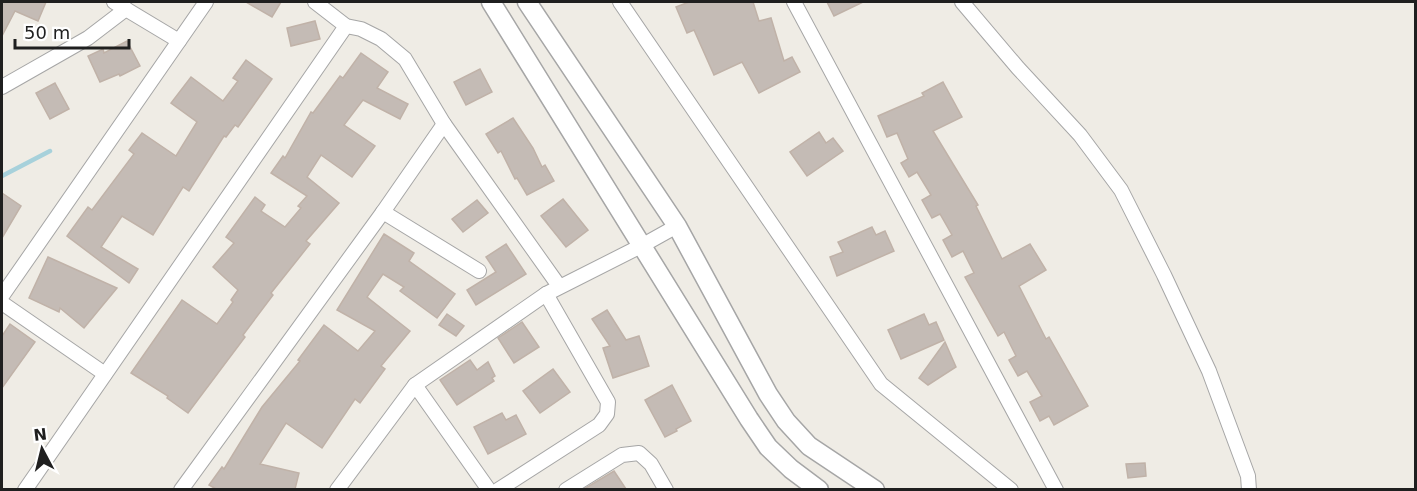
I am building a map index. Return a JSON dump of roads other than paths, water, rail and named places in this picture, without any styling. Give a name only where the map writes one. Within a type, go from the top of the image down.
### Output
[{"type":"street","points":[[2,296],[206,2]]},
{"type":"street","points":[[315,2],[346,26],[361,29],[381,39],[405,59],[444,124],[559,286]]},
{"type":"street","points":[[491,2],[768,447],[791,470],[819,489]]},
{"type":"street","points":[[527,2],[678,226],[768,394],[786,421],[809,446],[875,489]]},
{"type":"street","points":[[620,2],[881,384],[1011,489]]},
{"type":"street","points":[[794,2],[1056,489]]},
{"type":"street","points":[[962,2],[1018,68],[1080,135],[1121,190],[1209,371],[1248,476],[1249,489]]},
{"type":"street","points":[[2,87],[88,38],[120,5],[179,41]]},
{"type":"street","points":[[26,489],[346,26]]},
{"type":"street","points":[[181,489],[383,212],[444,124]]},
{"type":"street","points":[[383,212],[479,271]]},
{"type":"street","points":[[338,489],[415,385],[559,286],[678,226]]},
{"type":"street","points":[[498,489],[599,425],[607,414],[608,402],[546,294]]},
{"type":"street","points":[[2,303],[105,374]]},
{"type":"street","points":[[415,385],[489,489]]},
{"type":"street","points":[[566,489],[622,455],[639,453],[651,464],[666,489]]},
{"type":"waterway","points":[[2,176],[50,151]]}]
